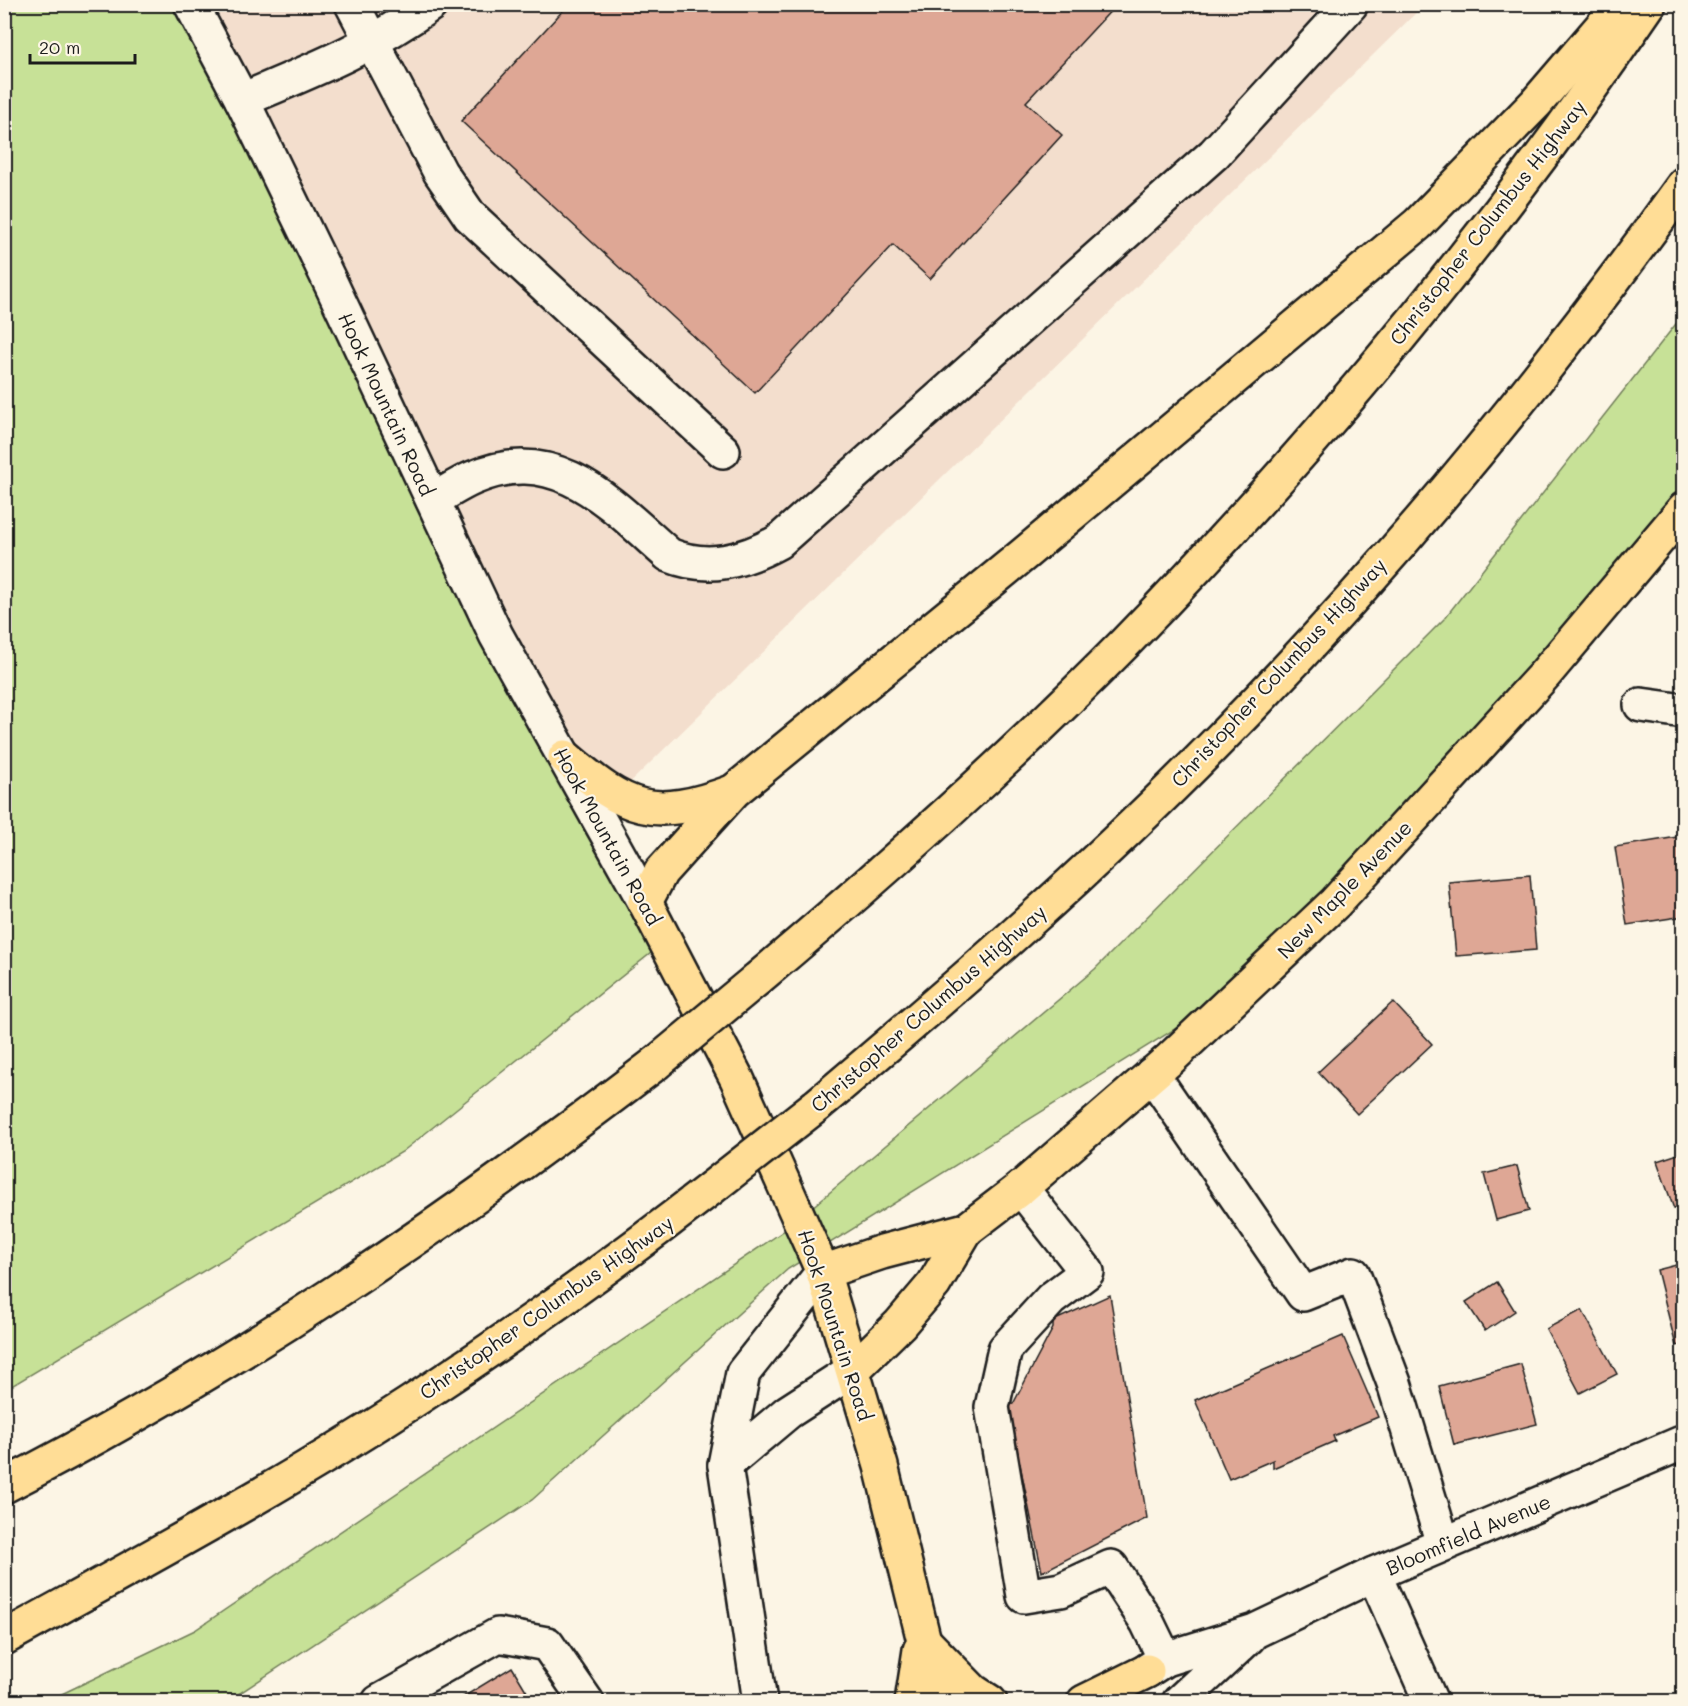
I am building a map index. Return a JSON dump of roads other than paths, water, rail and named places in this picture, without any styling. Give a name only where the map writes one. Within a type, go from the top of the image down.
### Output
[{"type":"main road","points":[[645,902],[661,872],[734,791],[941,623],[1418,224],[1478,166],[1621,4]]},
{"type":"main road","name":"Christopher Columbus Highway","points":[[4,1486],[130,1417],[354,1282],[559,1138],[655,1064],[756,980],[945,816],[1124,643],[1298,455],[1465,256],[1649,4]]},
{"type":"main road","name":"Christopher Columbus Highway","points":[[4,1638],[206,1527],[426,1393],[539,1317],[816,1106],[1037,915],[1221,738],[1310,645],[1491,436],[1570,337],[1683,184]]},
{"type":"main road","name":"New Maple Avenue","points":[[853,1370],[900,1324],[934,1284],[966,1230],[1021,1188],[1152,1074],[1335,903],[1545,674],[1683,509]]},
{"type":"main road","points":[[565,757],[618,798],[644,808],[691,805],[734,791]]},
{"type":"main road","name":"Hook Mountain Road","points":[[645,902],[737,1079],[823,1272],[881,1466],[939,1701]]},
{"type":"main road","name":"New Maple Avenue","points":[[823,1272],[882,1252],[966,1230]]},
{"type":"main road","points":[[912,1701],[922,1639]]},
{"type":"main road","points":[[922,1639],[973,1691],[990,1701]]},
{"type":"main road","points":[[1084,1701],[1156,1665]]},
{"type":"street","name":"Hook Mountain Road","points":[[190,4],[242,100],[496,635],[645,902]]},
{"type":"street","points":[[352,4],[440,172],[470,216],[723,451]]},
{"type":"street","points":[[242,100],[346,57],[372,43],[431,4]]},
{"type":"street","points":[[433,500],[474,477],[515,467],[539,466],[580,482],[669,555],[686,562],[707,564],[732,561],[755,554],[778,542],[1214,154],[1351,4]]},
{"type":"street","points":[[1641,705],[1683,711]]},
{"type":"street","points":[[1152,1074],[1303,1294],[1353,1274],[1394,1383],[1443,1544]]},
{"type":"street","points":[[1021,1188],[1087,1272],[1051,1299],[1005,1349],[992,1407],[1024,1596],[1061,1590],[1112,1567],[1147,1622],[1156,1665]]},
{"type":"street","points":[[760,1701],[725,1465],[743,1373],[823,1272]]},
{"type":"street","points":[[725,1465],[788,1412],[853,1370]]},
{"type":"street","name":"Bloomfield Avenue","points":[[1103,1701],[1156,1665],[1255,1631],[1374,1574],[1683,1442]]},
{"type":"street","points":[[1374,1574],[1422,1699]]},
{"type":"street","name":"Bloomfield Avenue","points":[[1179,1701],[1255,1631]]},
{"type":"street","points":[[379,1701],[498,1635],[547,1644],[587,1701]]}]
